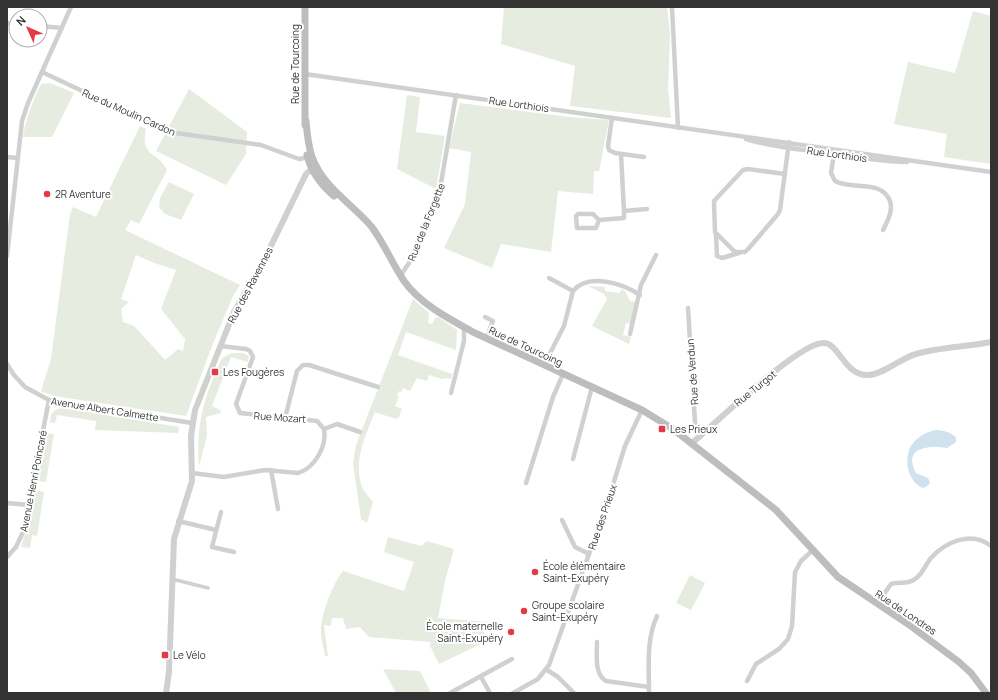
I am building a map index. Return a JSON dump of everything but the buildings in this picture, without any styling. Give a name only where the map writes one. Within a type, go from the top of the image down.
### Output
[{"type":"main road","name":"Rue de Tourcoing","points":[[305,7],[306,121],[304,139],[310,157],[314,167],[327,183],[365,220],[377,236],[401,275],[417,295],[464,327],[486,339],[642,410],[670,426],[692,443]]},
{"type":"main road","name":"Rue de Londres","points":[[692,443],[776,510],[838,577],[918,631],[966,668],[986,693]]},
{"type":"street","points":[[7,256],[23,116],[71,7]]},
{"type":"street","points":[[672,7],[678,128]]},
{"type":"street","points":[[48,27],[62,28]]},
{"type":"street","name":"Rue du Moulin Cardon","points":[[42,72],[169,132],[260,145],[295,158],[310,157]]},
{"type":"street","name":"Rue Lorthiois","points":[[305,74],[733,135],[756,142],[834,151],[893,162],[918,162],[991,172]]},
{"type":"street","name":"Rue de la Forgette","points":[[401,275],[412,257],[440,189],[456,95]]},
{"type":"street","points":[[612,118],[608,148],[613,153],[621,157],[644,157]]},
{"type":"street","points":[[785,174],[748,169],[741,171],[714,201],[718,256],[722,258],[742,252],[749,248],[778,214],[785,174],[789,145]]},
{"type":"street","points":[[834,151],[831,173],[835,181],[879,189],[888,197],[891,211],[883,230]]},
{"type":"street","points":[[7,156],[17,158]]},
{"type":"street","points":[[599,220],[596,228],[578,229],[576,224],[576,216],[578,214],[593,214],[599,220],[624,218],[621,157]]},
{"type":"street","name":"Rue des Ravennes","points":[[170,693],[169,672],[174,539],[178,521],[189,491],[192,473],[192,423],[198,402],[241,298],[265,258],[302,182],[314,167]]},
{"type":"street","points":[[624,211],[647,209]]},
{"type":"street","points":[[716,234],[734,250],[742,252]]},
{"type":"street","points":[[630,334],[640,295],[641,285],[656,255]]},
{"type":"street","points":[[549,278],[574,291]]},
{"type":"street","points":[[544,365],[564,326],[574,291],[581,284],[591,281],[622,285],[640,295]]},
{"type":"street","name":"Rue de Verdun","points":[[688,308],[695,423],[700,436]]},
{"type":"street","points":[[486,317],[493,321],[486,339]]},
{"type":"street","points":[[451,393],[457,360],[464,341],[464,327]]},
{"type":"street","name":"Rue Turgot","points":[[692,443],[752,389],[802,353],[824,342],[831,346],[854,371],[861,374],[870,375],[916,354],[991,342]]},
{"type":"street","name":"Rue Mozart","points":[[220,346],[246,349],[250,351],[253,357],[236,404],[237,411],[243,415],[312,420],[320,424],[324,429]]},
{"type":"street","name":"Avenue Albert Calmette","points":[[7,364],[14,375],[25,387],[49,400],[192,423]]},
{"type":"street","points":[[285,418],[297,371],[302,365],[309,365],[378,388]]},
{"type":"street","points":[[526,483],[563,374]]},
{"type":"street","points":[[573,459],[592,387]]},
{"type":"street","name":"Avenue Henri Poincaré","points":[[7,557],[22,537],[49,400]]},
{"type":"street","name":"Rue des Prieux","points":[[547,670],[608,504],[625,446],[642,410]]},
{"type":"street","points":[[192,473],[230,476],[271,470],[293,474],[308,468],[317,457],[323,445],[324,429],[337,424],[360,432]]},
{"type":"street","points":[[271,470],[278,509]]},
{"type":"street","points":[[7,503],[29,505]]},
{"type":"street","points":[[221,512],[212,547],[234,552]]},
{"type":"street","points":[[562,520],[576,547],[589,554]]},
{"type":"street","points":[[178,521],[216,530]]},
{"type":"street","points":[[877,604],[892,584],[910,582],[917,579],[933,556],[952,543],[963,539],[974,538],[991,546]]},
{"type":"street","points":[[747,681],[756,664],[779,649],[788,639],[792,626],[795,572],[801,561],[813,550]]},
{"type":"street","points":[[172,579],[208,588]]},
{"type":"street","points":[[649,693],[649,642],[652,627],[657,616]]},
{"type":"street","points":[[597,642],[599,673],[602,678],[606,681],[649,687]]},
{"type":"street","points":[[450,693],[512,660]]},
{"type":"street","points":[[513,693],[538,680],[547,670],[558,677],[574,693]]},
{"type":"street","name":"Rue des Ravennes","points":[[166,693],[169,672]]},
{"type":"street","points":[[480,677],[490,693]]},
{"type":"shaded area","points":[[504,7],[667,7],[670,34],[668,88],[671,118],[570,106],[575,66],[501,44]]},
{"type":"shaded area","points":[[973,11],[991,16],[991,164],[944,157],[947,134],[894,124],[908,62],[955,73]]},
{"type":"shaded area","points":[[50,83],[74,93],[52,137],[23,137],[30,110],[41,84]]},
{"type":"shaded area","points":[[189,89],[247,132],[246,154],[226,185],[156,151]]},
{"type":"shaded area","points":[[407,95],[420,97],[416,132],[445,136],[436,189],[397,169]]},
{"type":"shaded area","points":[[460,103],[569,117],[609,120],[599,171],[594,171],[593,194],[558,191],[551,252],[501,244],[492,268],[444,248],[465,204],[471,152],[449,148]]},
{"type":"shaded area","points":[[140,126],[146,129],[145,145],[147,149],[159,159],[167,170],[139,224],[131,220],[125,230],[240,285],[233,296],[212,346],[186,416],[54,396],[41,391],[51,359],[70,214],[73,207],[96,217]],"holes":[[[136,255],[176,270],[161,309],[185,339],[183,351],[178,349],[165,360],[134,326],[123,322],[121,309],[129,302],[121,299]]]},
{"type":"shaded area","points":[[169,182],[194,194],[181,220],[165,214],[159,207],[160,198]]},
{"type":"shaded area","points":[[588,286],[605,287],[605,291],[620,293],[621,289],[625,291],[630,301],[635,302],[631,324],[626,323],[623,335],[631,337],[629,344],[592,326],[607,299],[604,294]]},
{"type":"shaded area","points":[[413,299],[429,313],[428,323],[432,324],[435,318],[438,317],[457,330],[456,350],[406,332],[398,355],[452,374],[451,379],[442,379],[429,375],[427,381],[417,378],[410,391],[403,388],[401,392],[399,391],[397,396],[399,397],[395,406],[402,409],[399,417],[396,419],[375,412],[364,440],[359,459],[362,487],[373,502],[367,523],[361,519],[353,463],[356,445]]},
{"type":"shaded area","points":[[232,353],[243,353],[249,356],[248,362],[231,357],[212,406],[220,410],[221,413],[206,417],[207,436],[199,466],[198,451],[200,424],[206,398],[222,358]]},
{"type":"shaded area","points":[[62,408],[179,427],[178,433],[95,430],[96,421],[57,415],[55,423],[50,422],[53,412]]},
{"type":"shaded area","points":[[46,433],[54,434],[46,482],[38,481]]},
{"type":"shaded area","points":[[35,490],[44,492],[37,536],[32,535],[30,548],[21,547],[31,514]]},
{"type":"shaded area","points":[[388,537],[421,546],[427,541],[454,549],[445,581],[438,618],[487,622],[481,644],[439,664],[430,646],[431,642],[369,637],[360,627],[346,629],[343,618],[332,618],[331,626],[324,625],[328,656],[325,656],[321,635],[321,625],[331,591],[343,571],[404,591],[414,562],[384,552]]},
{"type":"shaded area","points":[[690,575],[705,583],[691,610],[676,603]]},
{"type":"shaded area","points":[[383,669],[420,671],[431,693],[396,693]]},
{"type":"water","points":[[935,430],[944,431],[951,434],[956,437],[956,442],[947,448],[926,448],[915,453],[912,458],[916,473],[928,478],[930,483],[923,488],[913,480],[910,474],[907,461],[908,454],[910,447],[916,440],[923,434]]},
{"type":"place","name":"2R Aventure","points":[[47,194]]},
{"type":"place","name":"Les Fougères","points":[[215,372]]},
{"type":"place","name":"Les Prieux","points":[[662,429]]},
{"type":"place","name":"École élémentaire Saint-Exupéry","points":[[535,572]]},
{"type":"place","name":"Groupe scolaire Saint-Exupéry","points":[[524,611]]},
{"type":"place","name":"École maternelle Saint-Exupéry","points":[[511,632]]},
{"type":"place","name":"Le Vélo","points":[[165,655]]}]
